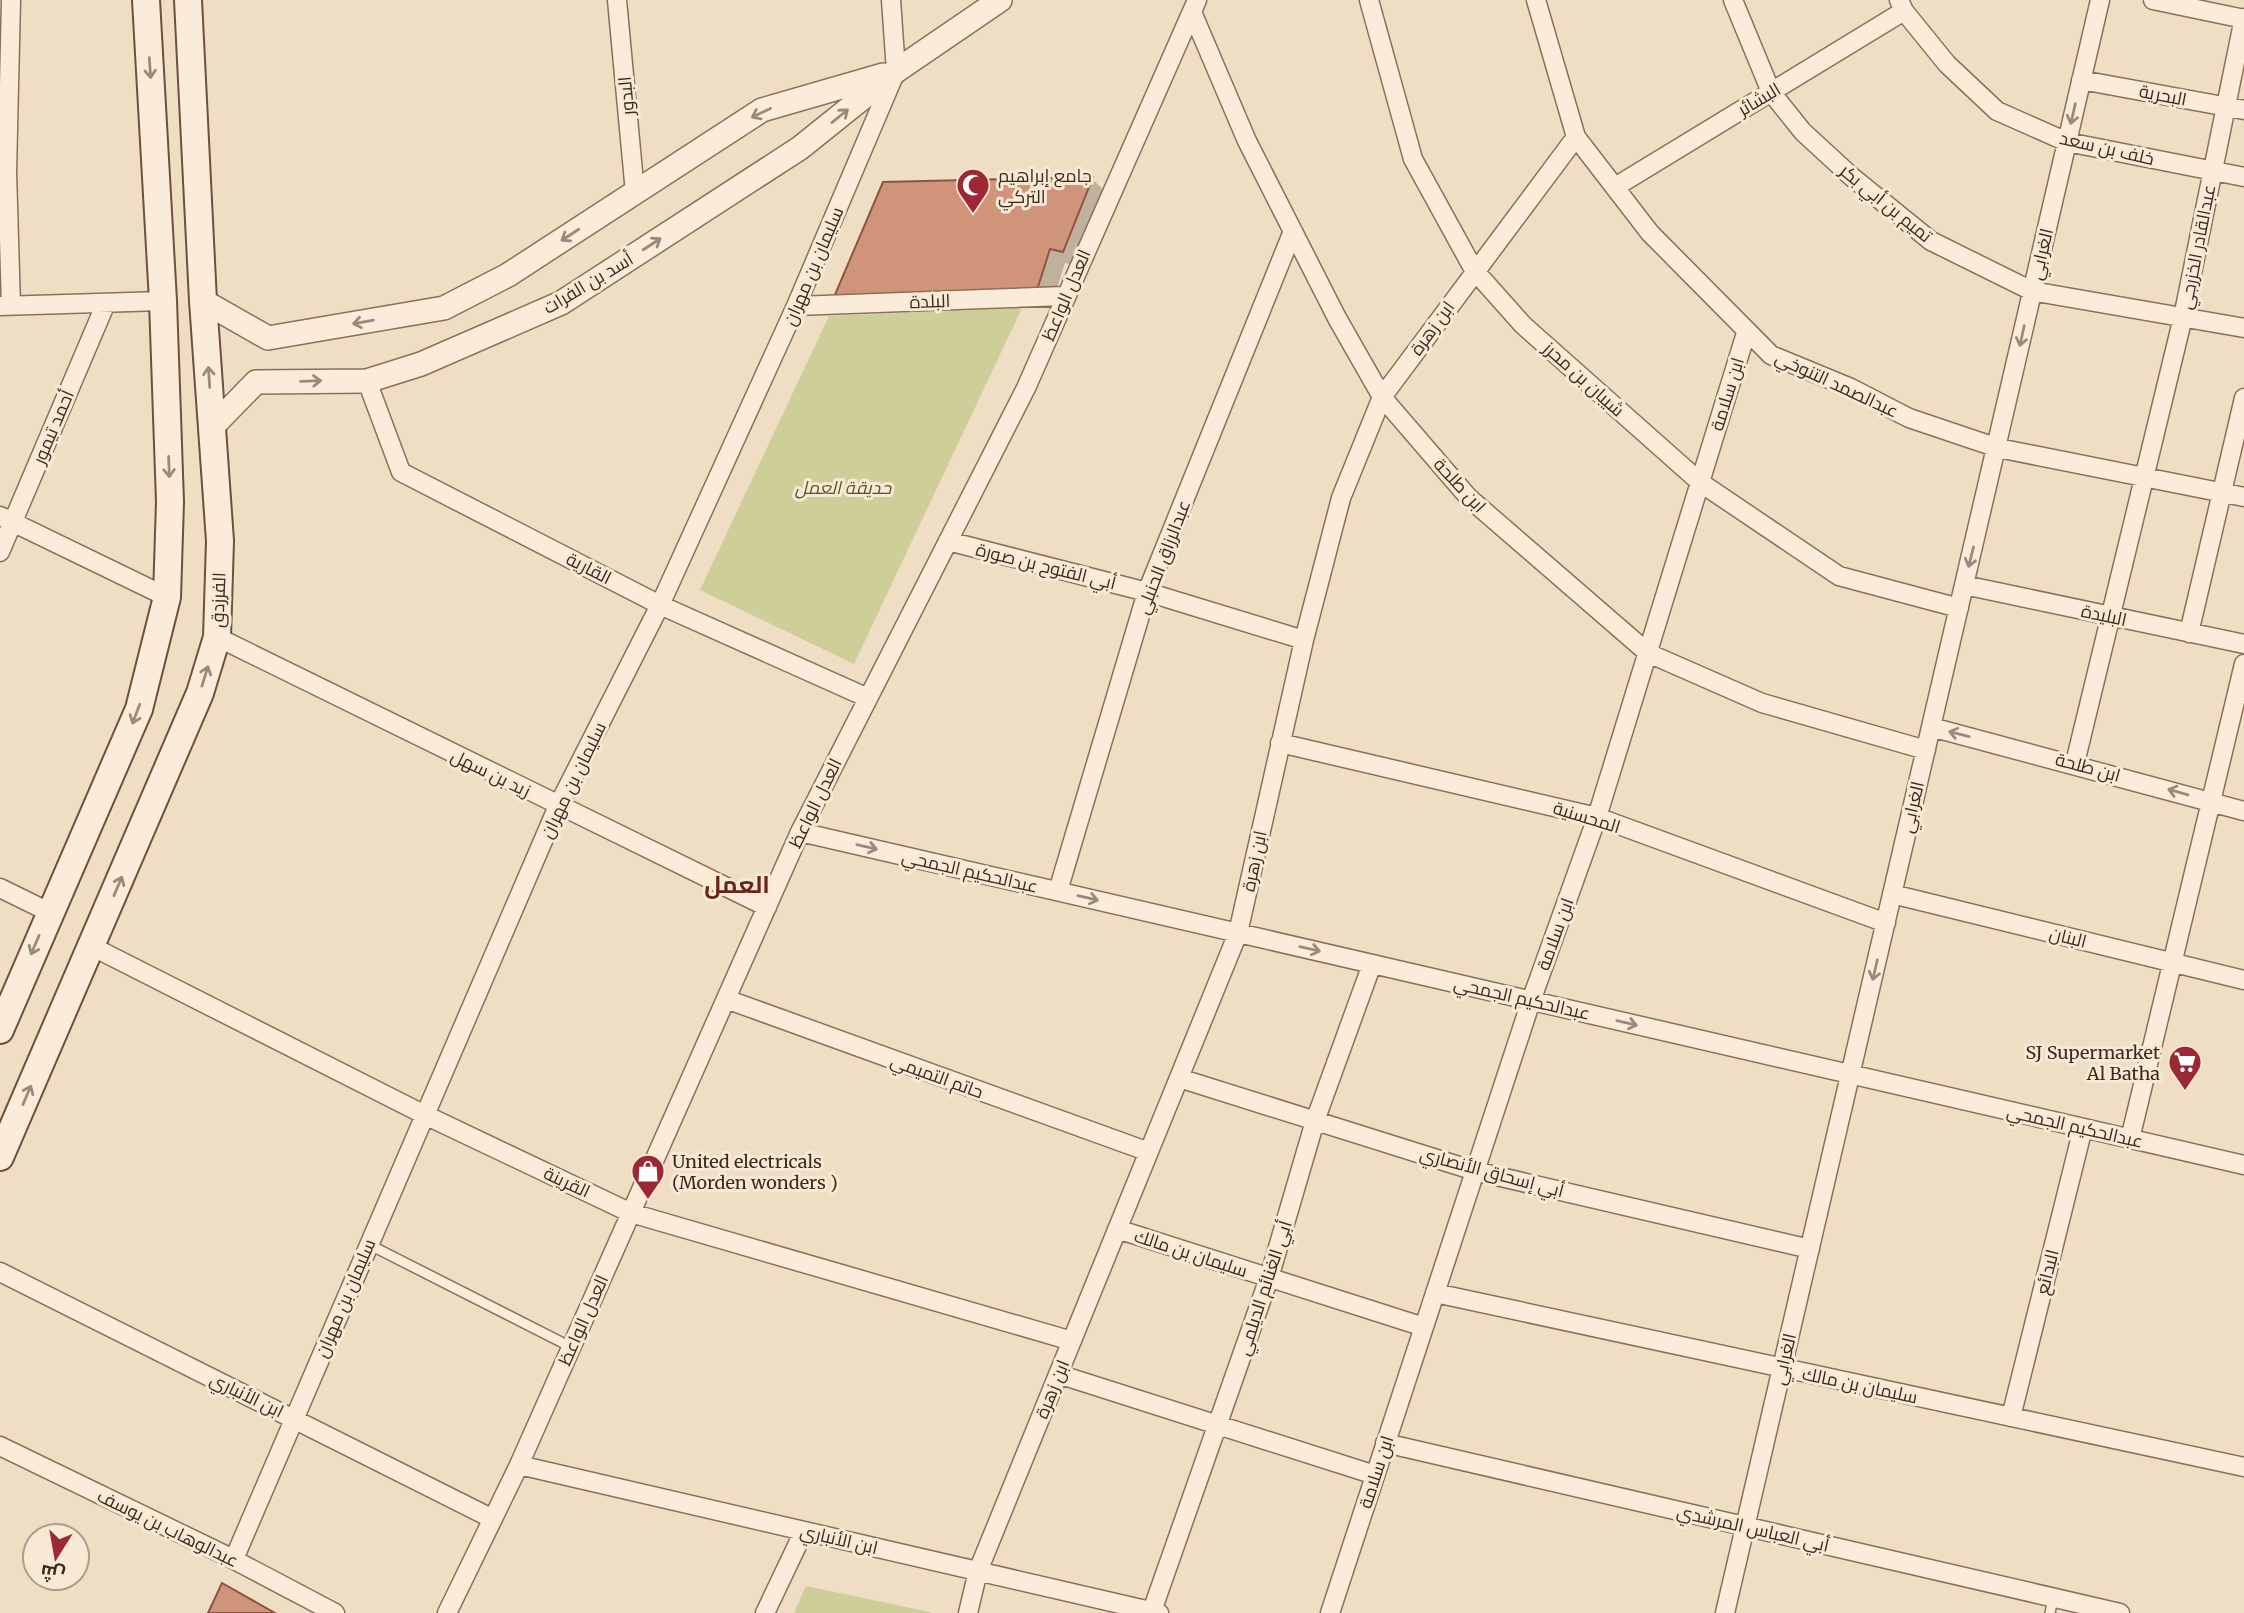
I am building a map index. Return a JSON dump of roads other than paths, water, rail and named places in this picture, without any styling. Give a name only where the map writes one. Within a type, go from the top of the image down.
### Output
[{"type":"main road","points":[[0,1030],[139,709],[167,597],[170,502],[163,301],[146,0]]},
{"type":"main road","name":"الفرزدق","points":[[0,1157],[200,694],[217,636],[220,541],[203,301],[188,0]]},
{"type":"street","points":[[11,0],[3,172],[6,306],[163,301]]},
{"type":"street","name":"البدور","points":[[617,0],[635,193]]},
{"type":"street","name":"سليمان بن مهران","points":[[234,1559],[423,1114],[558,806],[660,605],[796,306],[897,71],[891,0]]},
{"type":"street","name":"أسد بن الفرات","points":[[212,427],[256,382],[367,381],[421,364],[561,303],[800,148],[897,71],[1000,0]]},
{"type":"street","name":"شيبان بن محرز","points":[[1369,0],[1413,159],[1474,270],[1523,325],[1701,483],[1839,576],[1959,608]]},
{"type":"street","name":"عبدالصمد التنوخي","points":[[1536,0],[1576,137],[1650,233],[1746,333],[1771,355],[1851,388],[1909,418],[1998,448],[2146,475],[2244,497]]},
{"type":"street","name":"تميم بن أبي بكر","points":[[1733,0],[1771,92],[1803,132],[1852,177],[1931,241],[2032,291],[2244,328]]},
{"type":"street","name":"الغرابي","points":[[1725,1613],[2100,0]]},
{"type":"street","points":[[2153,0],[2244,18]]},
{"type":"street","name":"ابن طلحة","points":[[1194,6],[1247,141],[1337,318],[1382,397],[1469,498],[1648,653],[1762,703],[1926,750]]},
{"type":"street","name":"العدل الواعظ","points":[[447,1613],[519,1465],[800,832],[1026,388],[1064,296],[1194,6]]},
{"type":"street","name":"البشائر","points":[[1615,187],[1771,92],[1901,6]]},
{"type":"street","name":"خلف بن سعد","points":[[1901,6],[1947,64],[1997,111],[2067,142],[2244,177]]},
{"type":"street","name":"عبدالقادر الخزرجي","points":[[2075,763],[2183,317],[2244,18]]},
{"type":"street","name":"أسد بن الفرات","points":[[203,301],[268,338],[444,308],[508,275],[762,110],[897,71]]},
{"type":"street","name":"البحرية","points":[[2081,80],[2244,110]]},
{"type":"street","name":"ابن زهرة","points":[[968,1613],[978,1571],[1238,933],[1304,639],[1341,498],[1382,397],[1474,270],[1576,137]]},
{"type":"street","name":"عبدالرزاق الحنبلي","points":[[1058,891],[1147,592],[1293,232]]},
{"type":"street","name":"البلدة","points":[[796,306],[1064,296]]},
{"type":"street","name":"أحمد تيمور","points":[[0,552],[6,519],[106,303]]},
{"type":"street","name":"ابن سلامة","points":[[1330,1613],[1531,1001],[1597,817],[1746,333]]},
{"type":"street","name":"القارية","points":[[367,381],[401,472],[660,605],[868,698]]},
{"type":"street","points":[[2189,633],[2244,398]]},
{"type":"street","points":[[6,519],[167,597]]},
{"type":"street","name":"أبي الفتوح بن صورة","points":[[948,541],[1147,592],[1304,639]]},
{"type":"street","name":"البليدة","points":[[1964,585],[2244,644]]},
{"type":"street","name":"زيد بن سهل","points":[[217,636],[558,806],[767,906]]},
{"type":"street","points":[[2130,1139],[2244,664]]},
{"type":"street","name":"ابن طلحة","points":[[1931,727],[2075,763],[2244,811]]},
{"type":"street","name":"المحسنية","points":[[1280,743],[1597,817],[1674,848],[1886,923]]},
{"type":"street","name":"عبدالحكيم الجمحي","points":[[800,832],[2244,1165]]},
{"type":"street","points":[[0,888],[49,912]]},
{"type":"street","name":"البنان","points":[[1892,894],[2244,979]]},
{"type":"street","name":"القرينة","points":[[92,946],[423,1114],[631,1213],[1072,1341]]},
{"type":"street","name":"أبي الغنائم الديلمي","points":[[1155,1612],[1269,1278],[1315,1121],[1372,964]]},
{"type":"street","name":"حاتم التميمي","points":[[726,999],[1149,1152]]},
{"type":"street","name":"أبي إسحاق الأنصاري","points":[[1179,1078],[1475,1171],[1810,1249]]},
{"type":"street","name":"البدائع","points":[[2011,1417],[2083,1128]]},
{"type":"street","name":"سليمان بن مالك","points":[[1117,1229],[1424,1327]]},
{"type":"street","name":"ابن الأنباري","points":[[0,1272],[493,1518]]},
{"type":"street","name":"سليمان بن مالك","points":[[1435,1293],[2244,1467]]},
{"type":"street","points":[[1058,1374],[1375,1475]]},
{"type":"street","name":"أبي العباس المرشدي","points":[[1385,1443],[1745,1526],[2052,1605],[2120,1613]]},
{"type":"street","name":"عبدالوهاب بن يوسف","points":[[0,1446],[234,1559],[335,1613]]},
{"type":"street","name":"ابن الأنباري","points":[[519,1465],[1155,1612]]},
{"type":"street","points":[[765,1613],[804,1531]]},
{"type":"lane","points":[[368,1244],[571,1347]]},
{"type":"place","name":"جامع إبراهيم التركي","points":[[973,215]]},
{"type":"place","name":"SJ Supermarket Al Batha","points":[[2185,1092]]},
{"type":"place","name":"United electricals (Morden wonders )","points":[[648,1201]]},
{"type":"district","name":"العمل","points":[[737,884]]},
{"type":"park label","name":"حديقة العمل","points":[[843,487]]}]
